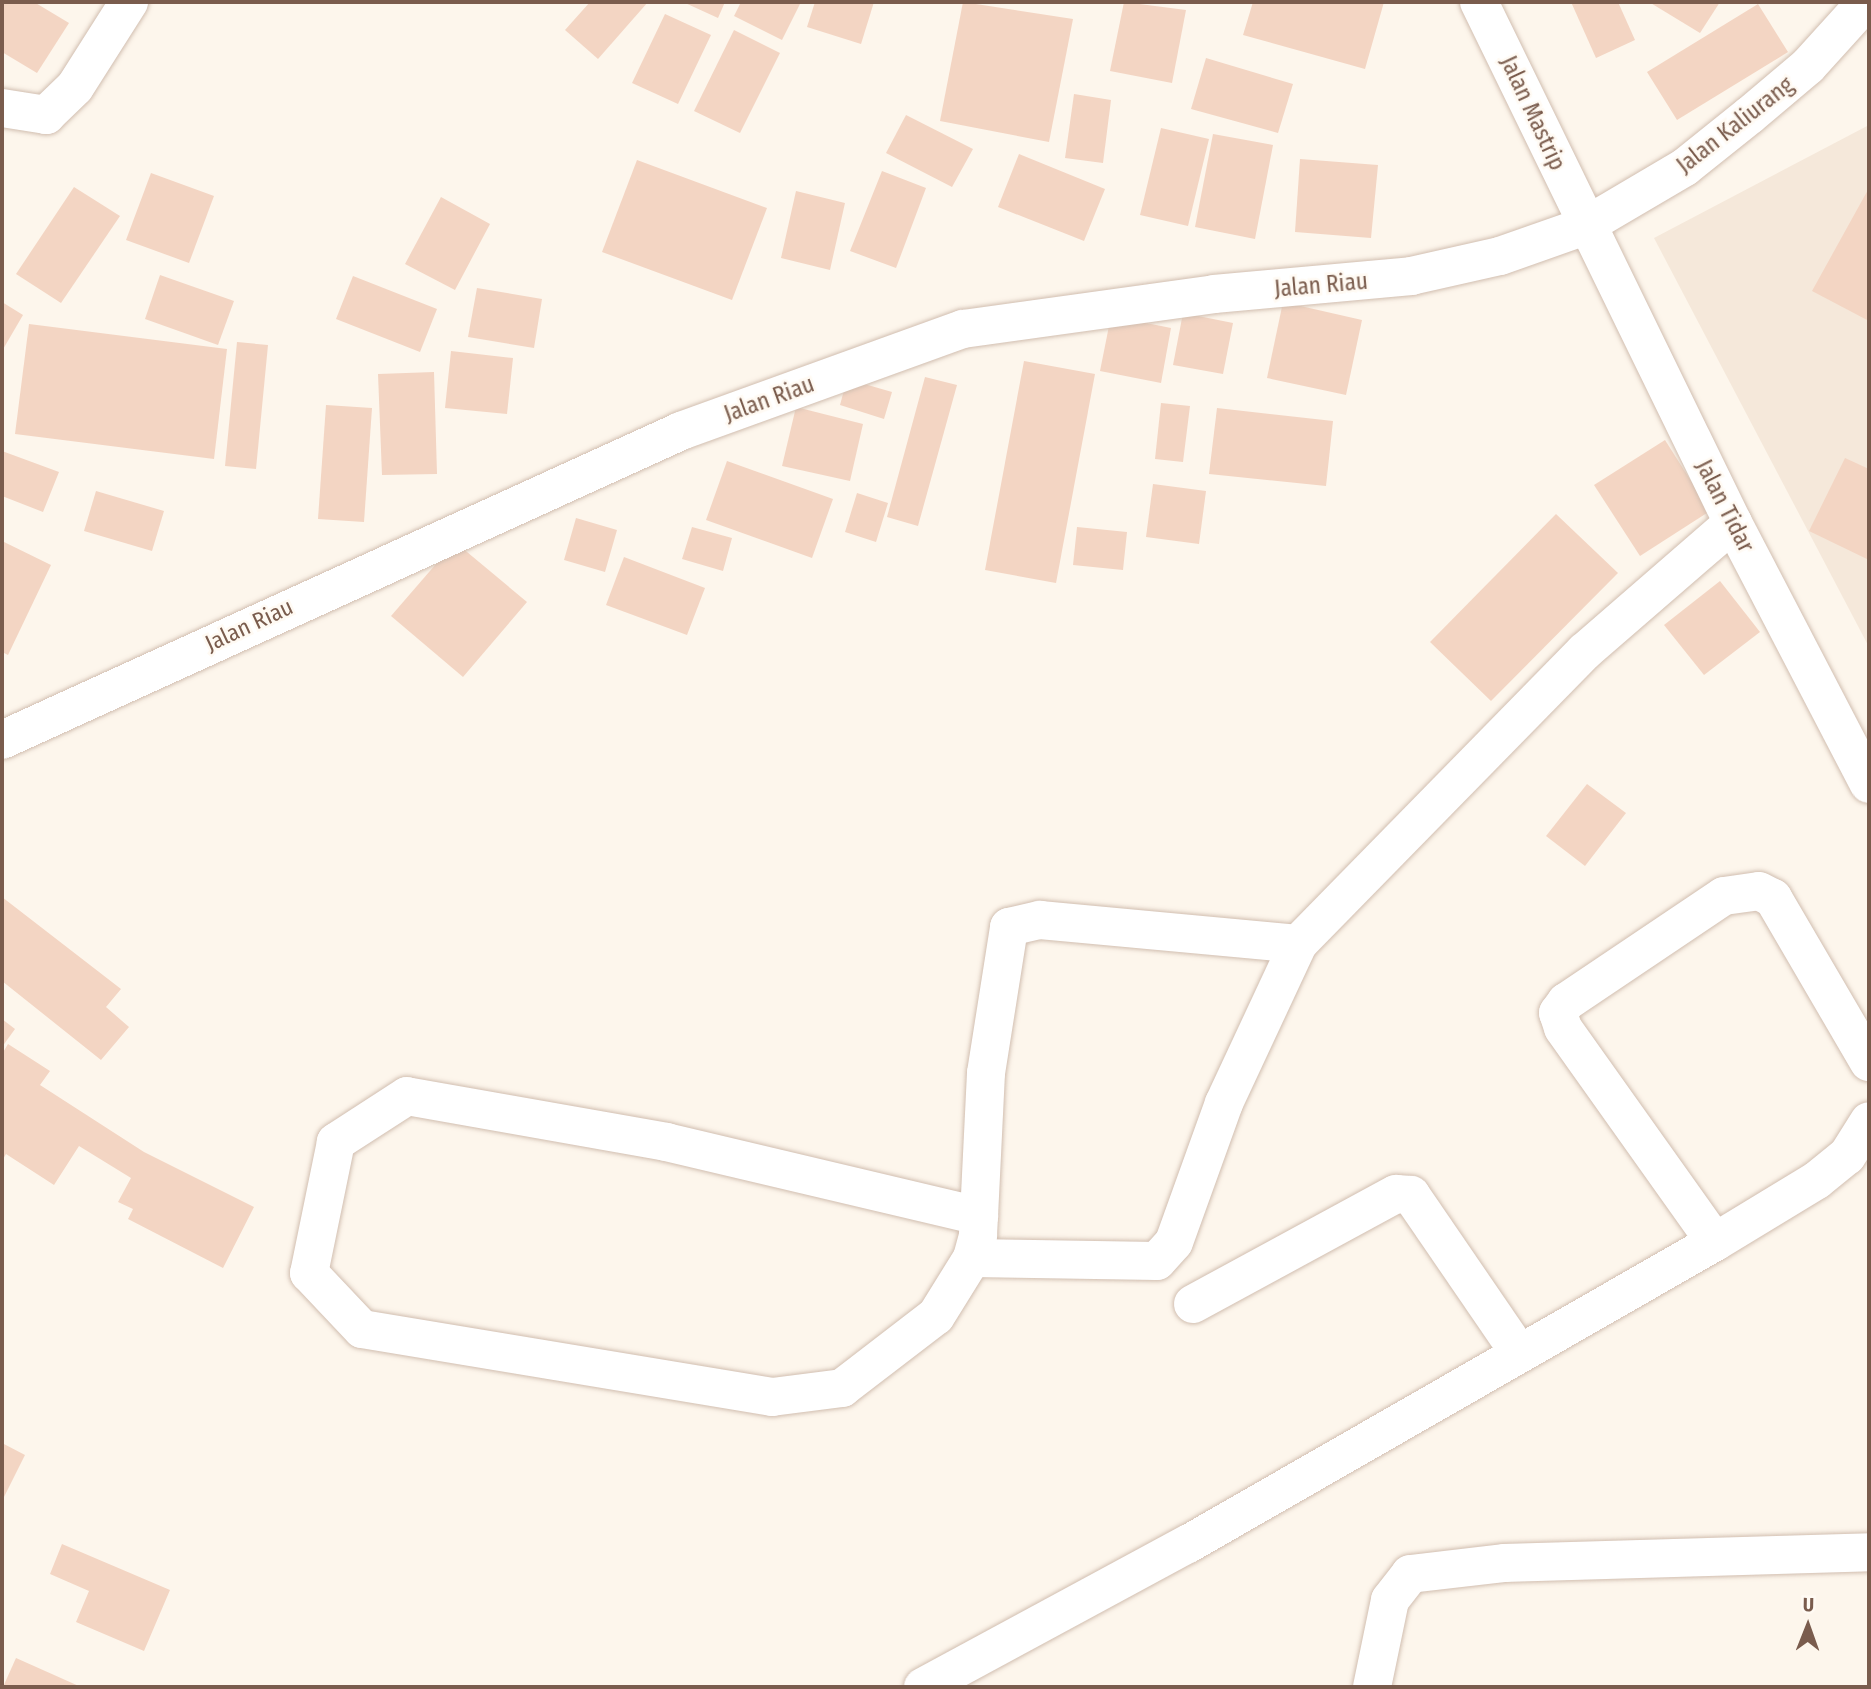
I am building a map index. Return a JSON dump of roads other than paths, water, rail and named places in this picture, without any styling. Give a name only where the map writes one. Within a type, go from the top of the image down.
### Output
[{"type":"street","points":[[2,108],[46,115],[75,87],[129,2]]},
{"type":"street","name":"Jalan Mastrip","points":[[1479,2],[1586,226]]},
{"type":"street","name":"Jalan Kaliurang","points":[[1586,226],[1685,167],[1750,115],[1808,66],[1866,2]]},
{"type":"street","name":"Jalan Tidar","points":[[1586,226],[1733,523],[1869,784]]},
{"type":"street","name":"Jalan Riau","points":[[3,738],[681,431],[963,330],[1214,294],[1411,276],[1500,256],[1586,226]]},
{"type":"street","points":[[972,1258],[1157,1261],[1174,1242],[1224,1103],[1298,944],[1584,652],[1733,523]]},
{"type":"street","points":[[1715,1241],[1563,1028],[1558,1013],[1566,1002],[1724,896],[1759,891],[1773,898],[1869,1062]]},
{"type":"street","points":[[979,1216],[667,1142],[407,1096],[336,1142],[309,1273],[362,1329],[536,1363],[799,1398],[842,1388],[936,1316],[972,1258],[979,1216],[986,1073],[1009,927],[1040,920],[1298,944]]},
{"type":"street","points":[[923,1687],[1188,1544],[1817,1180],[1847,1156],[1869,1121]]},
{"type":"street","points":[[1193,1304],[1396,1194],[1411,1195],[1518,1351]]},
{"type":"street","points":[[1372,1687],[1390,1600],[1397,1583],[1410,1574],[1506,1563],[1869,1552]]}]
